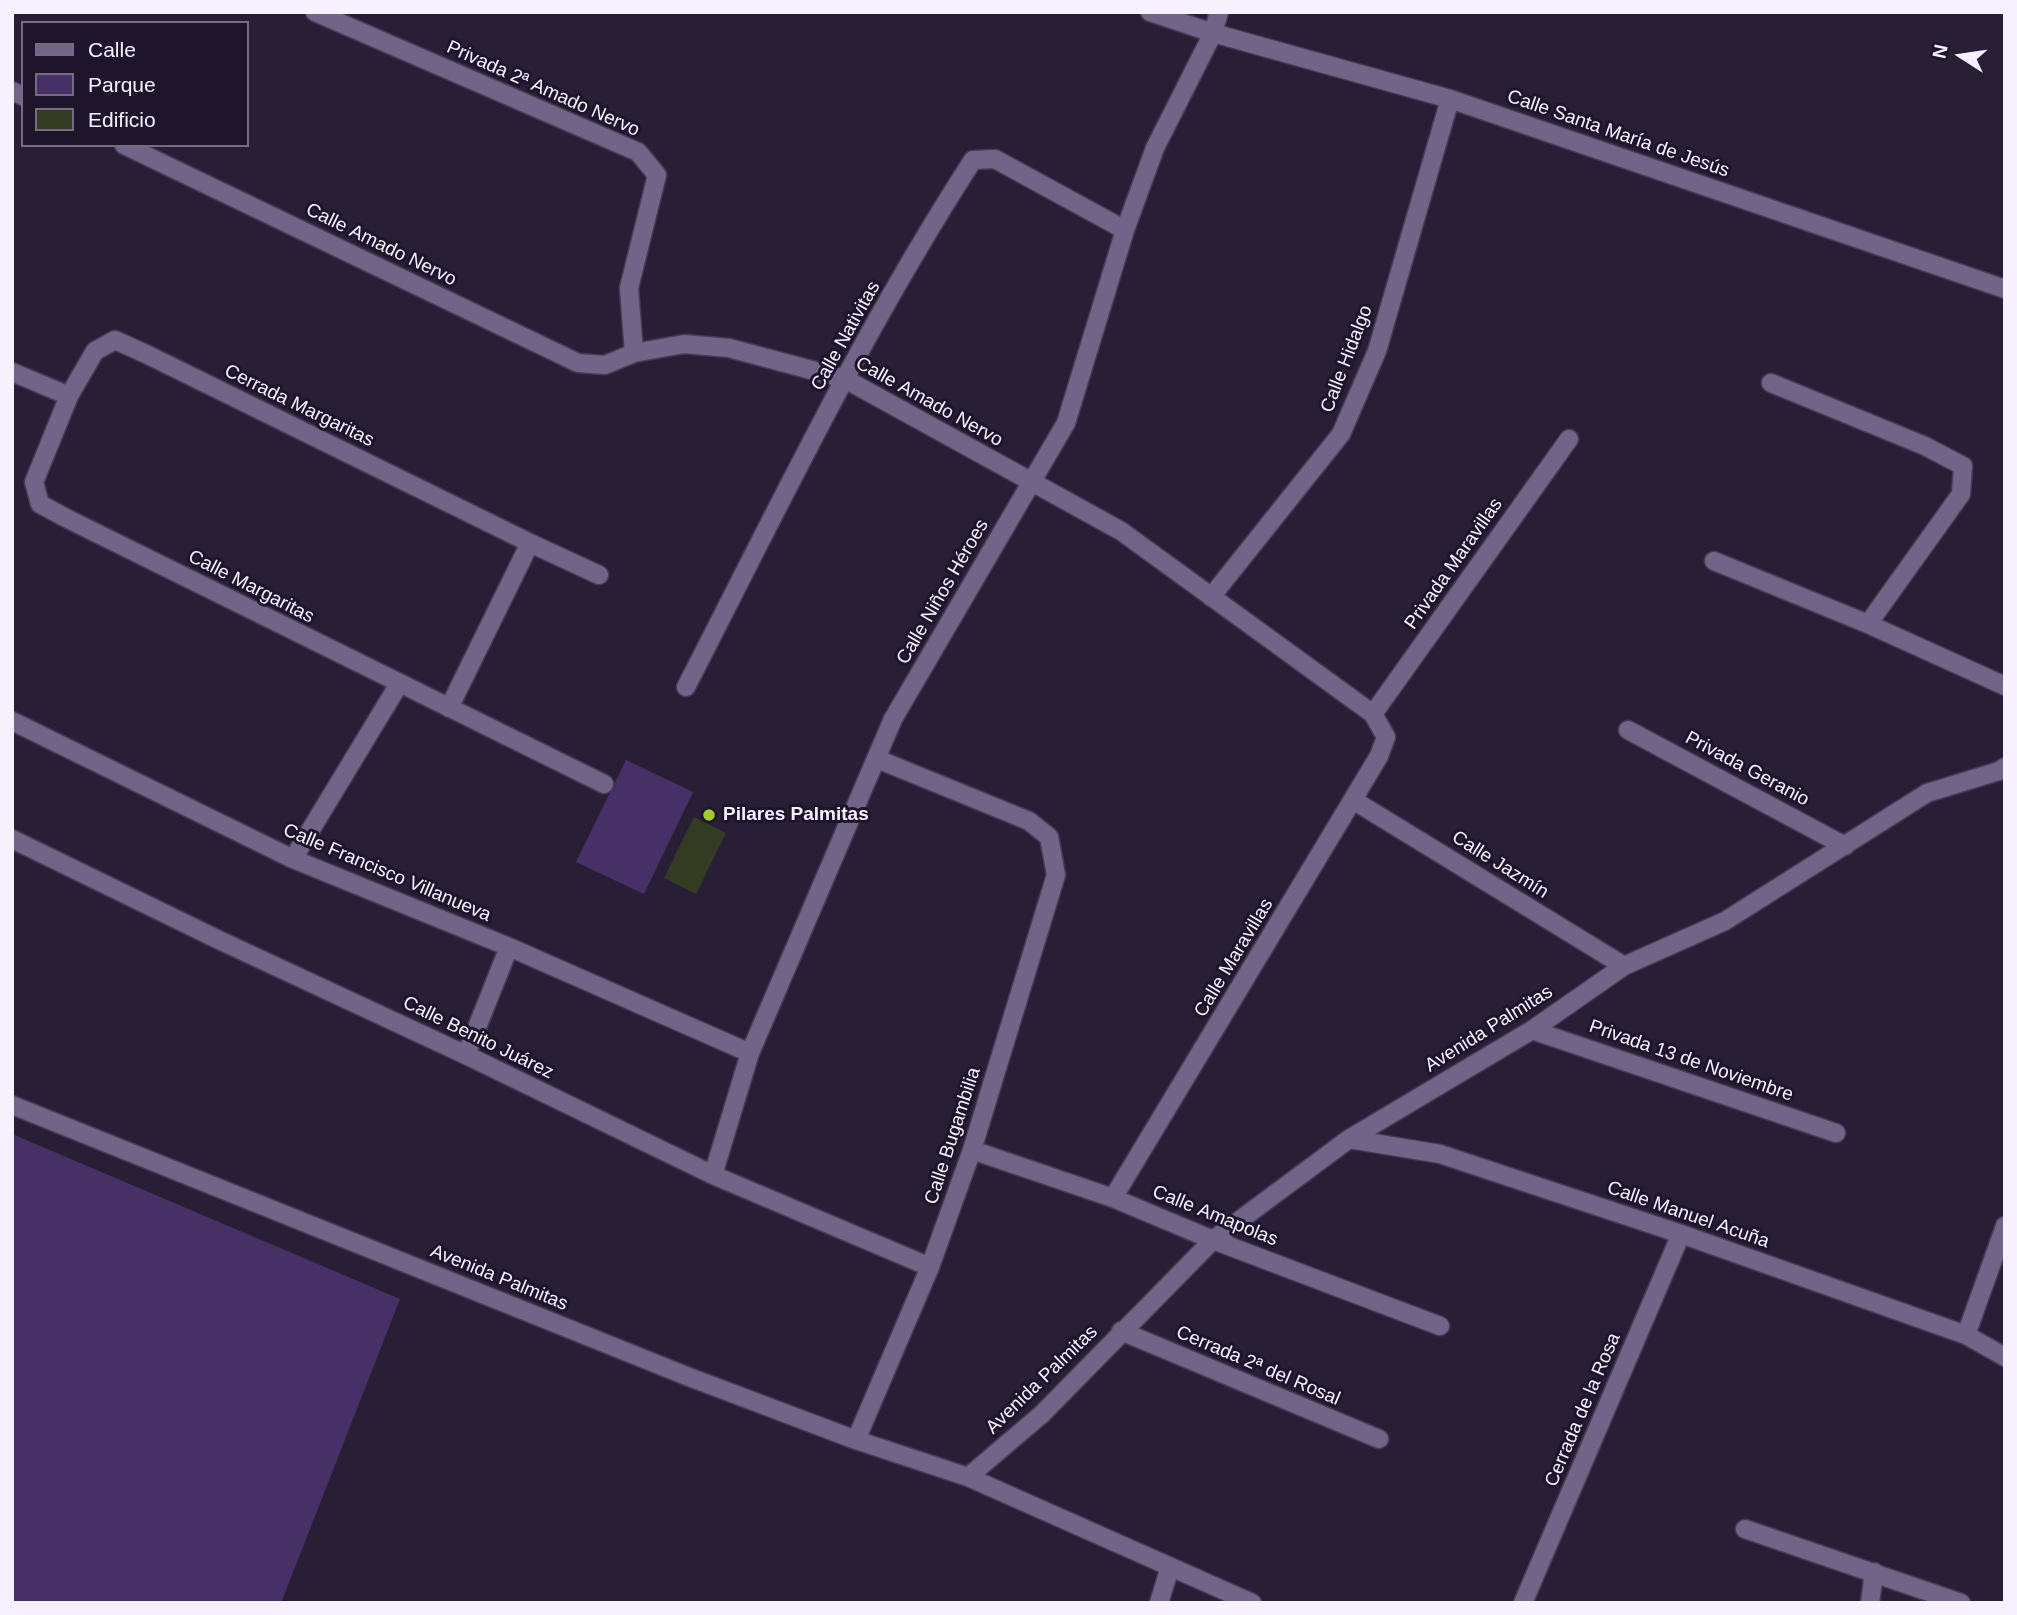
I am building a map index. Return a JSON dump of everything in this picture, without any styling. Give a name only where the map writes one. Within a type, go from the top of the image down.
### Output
[{"type":"street","name":"Privada 2ª Amado Nervo","points":[[315,12],[638,152],[657,175],[629,288],[634,353]]},
{"type":"street","name":"Calle Santa María de Jesús","points":[[1150,12],[1213,33],[1450,99],[2005,289]]},
{"type":"street","name":"Calle Niños Héroes","points":[[713,1175],[750,1053],[893,719],[1066,423],[1125,230],[1155,148],[1213,33],[1219,12]]},
{"type":"street","name":"Calle Hidalgo","points":[[1211,597],[1341,434],[1377,351],[1450,99]]},
{"type":"street","name":"Calle Amado Nervo","points":[[128,147],[578,363],[605,365],[634,353],[684,344],[729,348],[845,379],[1121,531],[1373,714],[1386,737]]},
{"type":"street","name":"Calle Nativitas","points":[[686,688],[845,379],[946,202],[973,160],[995,159],[1125,230]]},
{"type":"street","name":"Cerrada Margaritas","points":[[69,396],[95,351],[115,340],[530,544],[599,575]]},
{"type":"street","points":[[12,372],[69,396]]},
{"type":"street","points":[[1771,383],[1925,446],[1963,466],[1961,494],[1868,624]]},
{"type":"street","name":"Calle Margaritas","points":[[69,396],[34,482],[40,504],[604,784]]},
{"type":"street","name":"Privada Maravillas","points":[[1373,714],[1569,439]]},
{"type":"street","points":[[449,708],[530,544]]},
{"type":"street","points":[[1714,561],[1868,624],[2005,686]]},
{"type":"street","points":[[293,859],[398,684]]},
{"type":"street","name":"Calle Francisco Villanueva","points":[[12,721],[293,859],[509,947],[750,1053]]},
{"type":"street","name":"Privada Geranio","points":[[1628,730],[1845,846]]},
{"type":"street","name":"Calle Maravillas","points":[[1113,1198],[1353,800],[1379,756],[1386,737]]},
{"type":"street","name":"Calle Bugambilia","points":[[856,1440],[930,1267],[972,1150],[1056,875],[1049,837],[1029,821],[877,759]]},
{"type":"street","name":"Avenida Palmitas","points":[[12,1105],[689,1377],[856,1440],[968,1477],[1042,1414],[1213,1240],[1349,1139],[1532,1030],[1624,966],[1725,921],[1927,793],[2005,767]]},
{"type":"street","name":"Calle Jazmín","points":[[1353,800],[1624,966]]},
{"type":"street","name":"Calle Benito Juárez","points":[[12,839],[713,1175],[930,1267]]},
{"type":"street","points":[[466,1055],[509,947]]},
{"type":"street","name":"Privada 13 de Noviembre","points":[[1532,1030],[1836,1133]]},
{"type":"street","name":"Calle Manuel Acuña","points":[[1349,1139],[1440,1154],[1681,1234],[1966,1335],[2005,1357]]},
{"type":"street","name":"Calle Amapolas","points":[[972,1150],[1113,1198],[1213,1240],[1440,1326]]},
{"type":"street","points":[[1966,1335],[2005,1226]]},
{"type":"street","name":"Cerrada de la Rosa","points":[[1523,1603],[1681,1234]]},
{"type":"street","name":"Cerrada 2ª del Rosal","points":[[1121,1331],[1379,1439]]},
{"type":"street","points":[[968,1477],[1252,1603]]},
{"type":"street","points":[[1745,1529],[1961,1603]]},
{"type":"street","points":[[1158,1603],[1170,1567]]},
{"type":"street","points":[[1870,1603],[1874,1572]]},
{"type":"green space","points":[[626,760],[693,792],[644,894],[576,862]]},
{"type":"green space","points":[[12,1134],[400,1299],[281,1603],[12,1603]]},
{"type":"building","points":[[694,817],[726,833],[696,894],[664,878]]},
{"type":"place","name":"Pilares Palmitas","points":[[709,815]]}]
